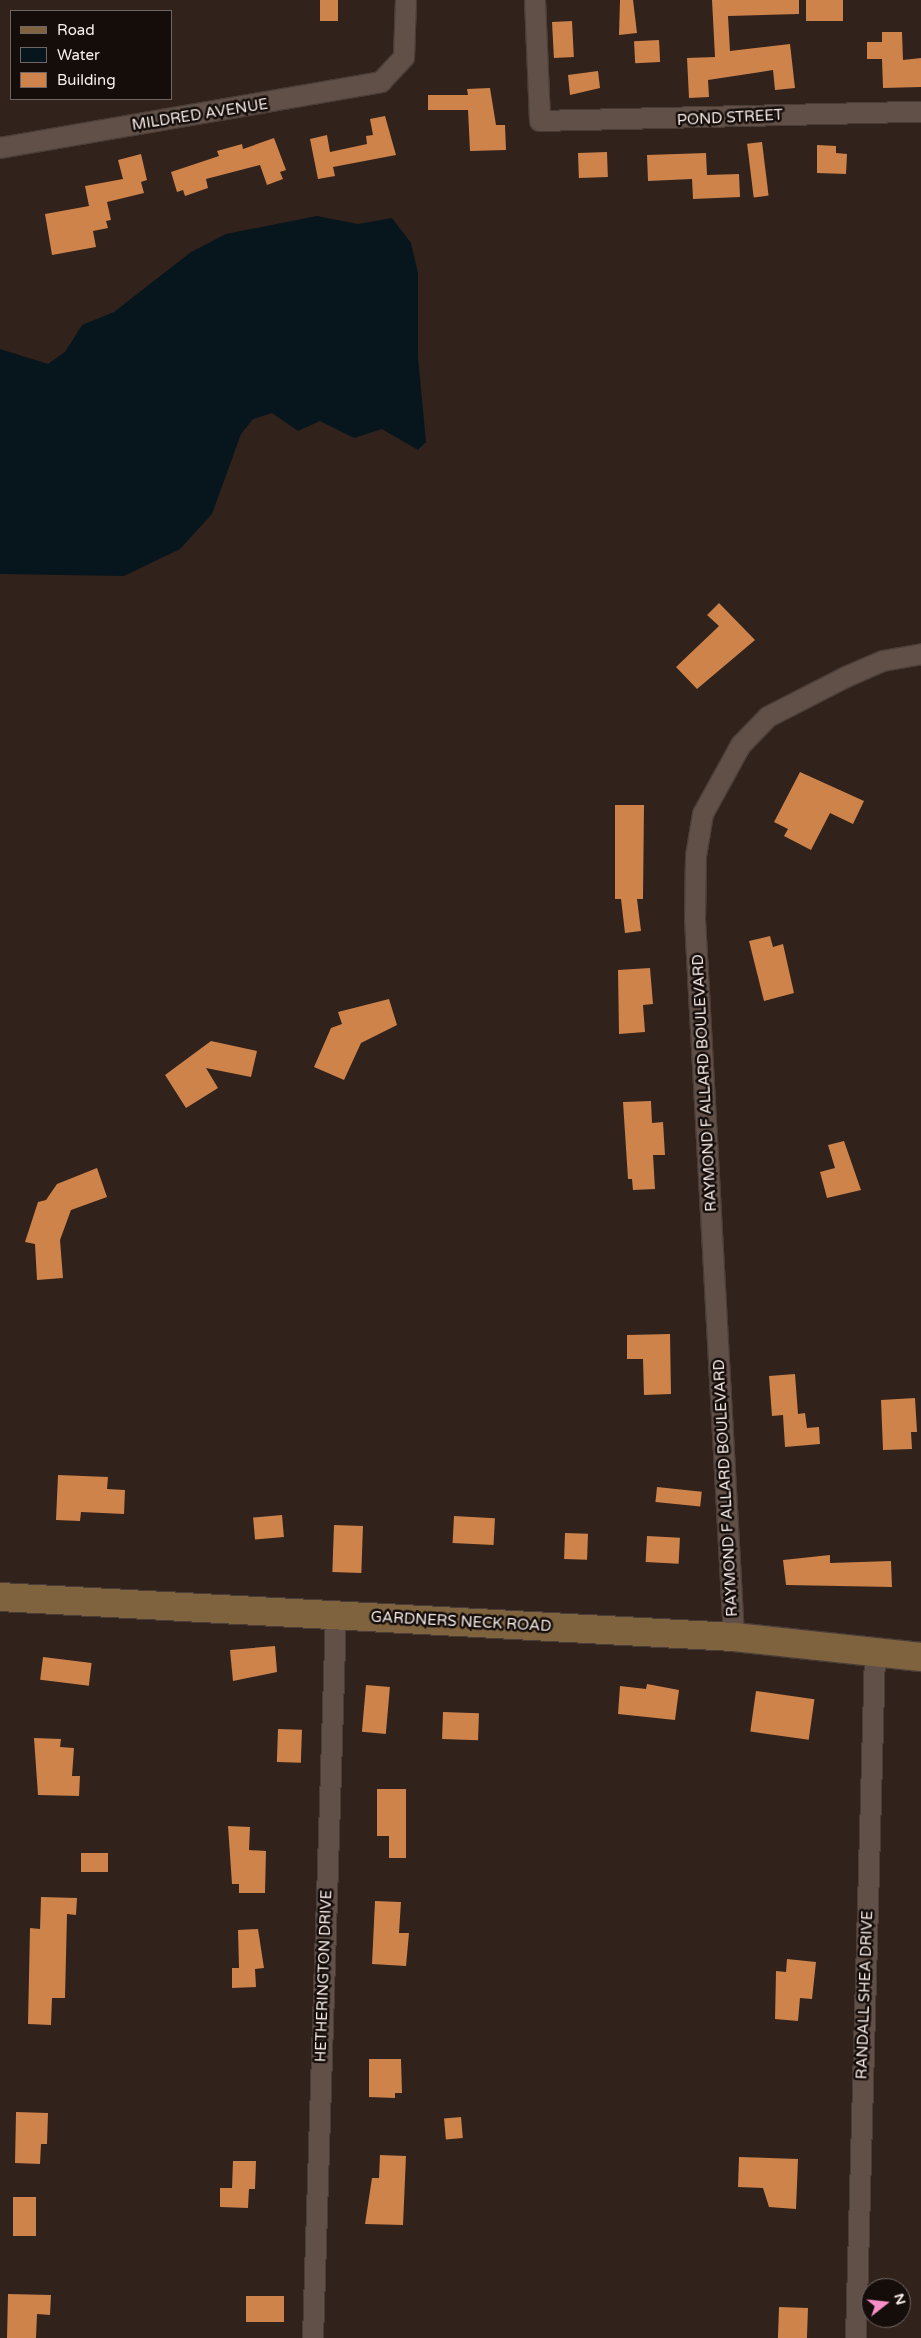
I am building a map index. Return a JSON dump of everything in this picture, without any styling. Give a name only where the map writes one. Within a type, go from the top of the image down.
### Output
[{"type":"street","name":"MILDRED AVENUE","points":[[0,148],[334,92],[381,82],[396,70],[405,50],[406,0]]},
{"type":"street","name":"POND STREET","points":[[535,0],[540,121],[921,112]]},
{"type":"street","name":"RAYMOND F ALLARD BOULEVARD","points":[[734,1637],[695,920],[696,856],[703,814],[741,745],[768,716],[846,676],[883,661],[921,654]]},
{"type":"street","name":"GARDNERS NECK ROAD","points":[[0,1597],[734,1637],[921,1657]]},
{"type":"street","name":"HETHERINGTON DRIVE","points":[[313,2338],[336,1615]]},
{"type":"street","name":"RANDALL SHEA DRIVE","points":[[856,2338],[875,1652]]},
{"type":"water","points":[[317,216],[358,224],[392,218],[411,243],[418,273],[418,357],[426,442],[418,450],[382,429],[354,438],[320,421],[298,431],[272,413],[253,419],[241,434],[212,514],[180,549],[124,576],[0,574],[0,349],[48,364],[65,352],[82,325],[114,312],[191,252],[226,234]]},
{"type":"building","points":[[320,0],[338,0],[338,21],[320,21]]},
{"type":"building","points":[[620,0],[633,0],[637,33],[619,35]]},
{"type":"building","points":[[712,0],[799,0],[799,14],[728,16],[730,51],[790,44],[795,88],[775,90],[773,70],[708,80],[709,97],[689,98],[687,58],[715,57]]},
{"type":"building","points":[[806,0],[843,0],[843,21],[806,21]]},
{"type":"building","points":[[572,21],[574,57],[554,58],[552,22]]},
{"type":"building","points":[[882,32],[902,32],[903,60],[921,58],[921,87],[883,88],[882,59],[867,59],[867,42],[882,42]]},
{"type":"building","points":[[659,40],[660,62],[635,63],[634,41]]},
{"type":"building","points":[[598,71],[600,88],[570,95],[568,75]]},
{"type":"building","points":[[490,88],[496,125],[505,125],[506,150],[470,151],[468,110],[428,110],[428,95],[468,95],[467,89]]},
{"type":"building","points":[[385,116],[396,155],[333,167],[335,176],[318,179],[310,139],[327,135],[330,152],[367,144],[366,136],[373,135],[370,119]]},
{"type":"building","points":[[274,138],[286,170],[280,172],[283,179],[267,185],[260,165],[206,179],[208,188],[185,196],[183,190],[177,192],[171,172],[219,156],[217,151],[242,144],[243,149]]},
{"type":"building","points":[[762,142],[769,196],[754,197],[747,144]]},
{"type":"building","points":[[817,145],[836,146],[836,153],[847,154],[846,174],[817,173]]},
{"type":"building","points":[[607,152],[608,177],[579,178],[578,153]]},
{"type":"building","points":[[706,153],[707,175],[739,174],[740,197],[693,199],[692,179],[648,181],[647,155]]},
{"type":"building","points":[[141,154],[147,180],[141,182],[144,193],[107,202],[111,220],[106,221],[108,228],[93,231],[96,247],[52,255],[45,214],[89,206],[85,186],[123,179],[118,160]]},
{"type":"building","points":[[719,603],[755,640],[697,689],[676,667],[719,626],[707,615]]},
{"type":"building","points":[[800,772],[864,801],[853,824],[830,813],[811,850],[784,836],[788,829],[774,822]]},
{"type":"building","points":[[615,805],[644,805],[643,899],[637,899],[641,931],[625,933],[621,899],[615,899]]},
{"type":"building","points":[[770,936],[773,947],[783,944],[794,993],[764,1001],[749,941]]},
{"type":"building","points":[[650,968],[653,1004],[643,1005],[645,1032],[619,1034],[618,970]]},
{"type":"building","points":[[389,999],[397,1025],[361,1043],[344,1080],[314,1067],[331,1028],[342,1024],[338,1012]]},
{"type":"building","points":[[211,1041],[257,1051],[251,1077],[206,1068],[218,1088],[186,1108],[165,1075]]},
{"type":"building","points":[[651,1101],[652,1123],[663,1122],[665,1155],[653,1155],[655,1189],[633,1190],[632,1179],[628,1179],[623,1102]]},
{"type":"building","points":[[844,1141],[861,1190],[827,1198],[820,1172],[835,1168],[828,1145]]},
{"type":"building","points":[[97,1168],[107,1197],[71,1210],[60,1240],[63,1278],[37,1280],[35,1244],[25,1242],[38,1202],[46,1200],[57,1184]]},
{"type":"building","points":[[670,1334],[671,1394],[644,1395],[643,1359],[627,1359],[627,1335]]},
{"type":"building","points":[[795,1374],[798,1414],[805,1413],[807,1428],[819,1427],[820,1444],[785,1447],[783,1415],[772,1416],[769,1376]]},
{"type":"building","points":[[915,1398],[917,1432],[911,1432],[912,1449],[883,1450],[881,1400]]},
{"type":"building","points":[[58,1475],[108,1477],[107,1489],[125,1490],[124,1514],[81,1512],[80,1521],[56,1520]]},
{"type":"building","points":[[657,1487],[702,1492],[700,1507],[655,1502]]},
{"type":"building","points":[[282,1515],[284,1537],[255,1539],[253,1518]]},
{"type":"building","points":[[454,1516],[495,1518],[494,1545],[453,1543]]},
{"type":"building","points":[[334,1525],[363,1526],[361,1573],[332,1572]]},
{"type":"building","points":[[565,1533],[588,1534],[587,1560],[564,1559]]},
{"type":"building","points":[[647,1536],[680,1538],[679,1564],[646,1562]]},
{"type":"building","points":[[830,1555],[830,1563],[891,1561],[892,1587],[786,1585],[783,1560]]},
{"type":"building","points":[[275,1646],[277,1672],[233,1681],[230,1650]]},
{"type":"building","points":[[43,1657],[92,1663],[89,1686],[40,1680]]},
{"type":"building","points":[[647,1684],[679,1690],[675,1720],[618,1714],[620,1686],[646,1689]]},
{"type":"building","points":[[366,1685],[390,1687],[386,1734],[362,1732]]},
{"type":"building","points":[[756,1691],[814,1699],[809,1740],[750,1732]]},
{"type":"building","points":[[443,1712],[479,1713],[478,1740],[442,1739]]},
{"type":"building","points":[[278,1729],[302,1730],[301,1763],[277,1762]]},
{"type":"building","points":[[34,1738],[61,1739],[60,1747],[74,1748],[72,1776],[80,1776],[79,1796],[38,1795]]},
{"type":"building","points":[[377,1789],[406,1789],[406,1858],[389,1858],[389,1836],[377,1836]]},
{"type":"building","points":[[228,1826],[250,1827],[249,1850],[266,1851],[265,1893],[239,1893],[239,1884],[232,1884]]},
{"type":"building","points":[[81,1853],[108,1853],[108,1872],[81,1872]]},
{"type":"building","points":[[41,1897],[77,1898],[76,1915],[67,1914],[65,1998],[52,1998],[51,2025],[28,2024],[30,1928],[40,1929]]},
{"type":"building","points":[[375,1901],[401,1902],[399,1933],[409,1933],[406,1966],[372,1964]]},
{"type":"building","points":[[258,1929],[264,1968],[255,1969],[256,1987],[232,1988],[232,1968],[239,1968],[238,1930]]},
{"type":"building","points":[[787,1959],[816,1962],[812,1999],[800,1998],[798,2021],[775,2019],[776,1971],[786,1972]]},
{"type":"building","points":[[369,2059],[401,2059],[402,2093],[395,2093],[395,2098],[369,2097]]},
{"type":"building","points":[[16,2112],[48,2113],[47,2144],[41,2144],[40,2164],[15,2163]]},
{"type":"building","points":[[461,2117],[463,2138],[446,2139],[444,2118]]},
{"type":"building","points":[[380,2155],[406,2156],[403,2225],[365,2224],[372,2178],[379,2178]]},
{"type":"building","points":[[739,2157],[798,2159],[796,2209],[769,2207],[763,2188],[738,2187]]},
{"type":"building","points":[[233,2161],[256,2161],[255,2189],[249,2189],[248,2208],[220,2207],[220,2188],[232,2188]]},
{"type":"building","points":[[13,2197],[36,2197],[36,2236],[13,2236]]},
{"type":"building","points":[[8,2294],[51,2295],[50,2315],[37,2314],[36,2338],[7,2338]]},
{"type":"building","points":[[246,2296],[284,2296],[284,2322],[246,2322]]},
{"type":"building","points":[[779,2307],[808,2308],[807,2338],[778,2338]]}]
